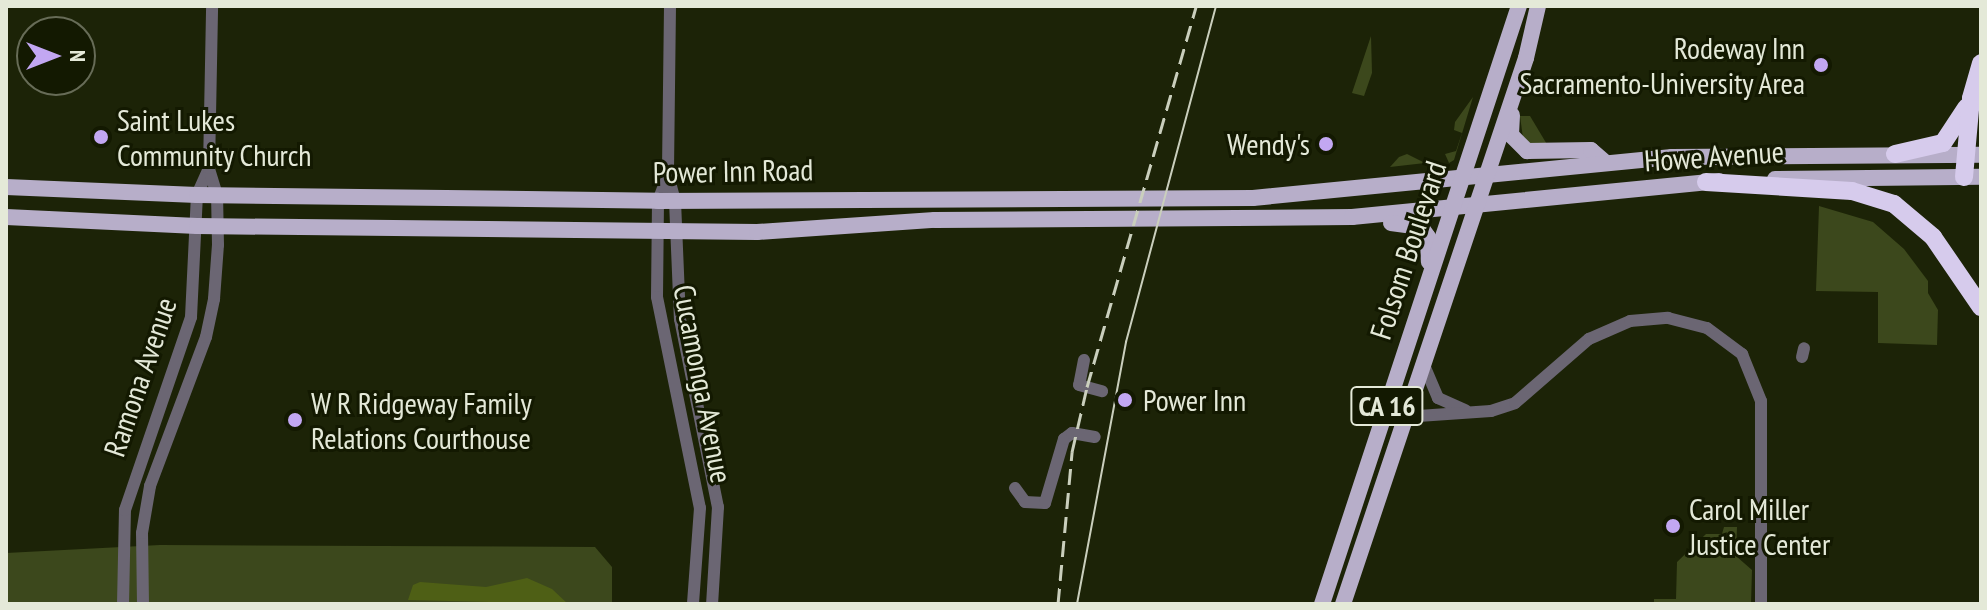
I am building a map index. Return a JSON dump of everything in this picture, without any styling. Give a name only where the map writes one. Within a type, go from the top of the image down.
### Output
[{"type":"highway","points":[[1895,154],[1943,143],[1971,98],[1981,63]]},
{"type":"highway","points":[[1971,98],[1973,177]]},
{"type":"highway","points":[[1706,182],[1852,191],[1894,204],[1933,237],[1981,307]]},
{"type":"main road","name":"Folsom Boulevard","points":[[1322,604],[1519,6]]},
{"type":"main road","name":"Folsom Boulevard","points":[[1343,604],[1512,97],[1538,6]]},
{"type":"main road","points":[[1512,97],[1511,135],[1527,151],[1591,150],[1605,162]]},
{"type":"main road","name":"Howe Avenue","points":[[1460,178],[1605,162],[1729,154],[1974,155]]},
{"type":"main road","name":"Howe Avenue","points":[[1451,207],[1706,182],[1973,177]]},
{"type":"main road","name":"Power Inn Road","points":[[6,187],[197,195],[667,201],[1253,198],[1460,178]]},
{"type":"main road","name":"Power Inn Road","points":[[6,217],[197,226],[675,231],[810,230],[935,220],[1352,217],[1451,207]]},
{"type":"main road","points":[[1352,217],[1360,225],[1410,222],[1421,227],[1428,237],[1429,278]]},
{"type":"street","name":"Ramona Avenue","points":[[143,604],[145,512],[157,463],[206,337],[217,226],[217,195],[209,168],[212,6]]},
{"type":"street","name":"Cucamonga Avenue","points":[[670,6],[667,201],[657,231],[660,322],[700,508],[693,604]]},
{"type":"street","name":"Ramona Avenue","points":[[123,604],[125,510],[191,317],[197,195],[209,168]]},
{"type":"street","name":"Cucamonga Avenue","points":[[667,201],[675,231],[680,319],[718,507],[712,604]]},
{"type":"street","points":[[1404,417],[1476,413],[1528,396],[1578,347],[1615,326],[1668,318],[1720,335],[1747,362],[1761,401],[1761,604]]},
{"type":"street","points":[[1084,360],[1079,385],[1102,391]]},
{"type":"street","points":[[1423,362],[1438,398],[1476,413]]},
{"type":"street","points":[[1015,488],[1025,502],[1045,503],[1052,493],[1064,439],[1072,433],[1095,437]]},
{"type":"shaded area","points":[[1371,36],[1372,73],[1364,96],[1352,93]]},
{"type":"shaded area","points":[[1473,97],[1454,160],[1449,163],[1445,154],[1456,151],[1462,133],[1454,130],[1455,122]]},
{"type":"shaded area","points":[[1520,116],[1530,116],[1548,146],[1534,146],[1523,138]]},
{"type":"shaded area","points":[[1407,154],[1425,163],[1390,167],[1399,157]]},
{"type":"shaded area","points":[[1819,206],[1873,222],[1904,249],[1928,281],[1928,293],[1938,310],[1937,345],[1878,343],[1878,292],[1816,291]]},
{"type":"shaded area","points":[[1724,527],[1737,527],[1736,556],[1752,570],[1751,604],[1654,604],[1654,599],[1676,599],[1677,562],[1706,534],[1722,534]]},
{"type":"shaded area","points":[[160,545],[595,547],[612,567],[612,604],[6,604],[6,553]]},
{"type":"shaded area","points":[[527,578],[552,589],[568,604],[408,600],[413,585],[420,582],[486,587]]},
{"type":"tram line","points":[[1077,604],[1126,342],[1216,6]]},
{"type":"railway","points":[[1058,604],[1072,452],[1087,387],[1196,6]]},
{"type":"place","name":"Rodeway Inn Sacramento-University Area","points":[[1821,65]]},
{"type":"place","name":"Saint Lukes Community Church","points":[[101,137]]},
{"type":"place","name":"Wendy's","points":[[1326,144]]},
{"type":"place","name":"Power Inn","points":[[1125,400]]},
{"type":"place","name":"W R Ridgeway Family Relations Courthouse","points":[[295,420]]},
{"type":"place","name":"Carol Miller Justice Center","points":[[1673,526]]}]
